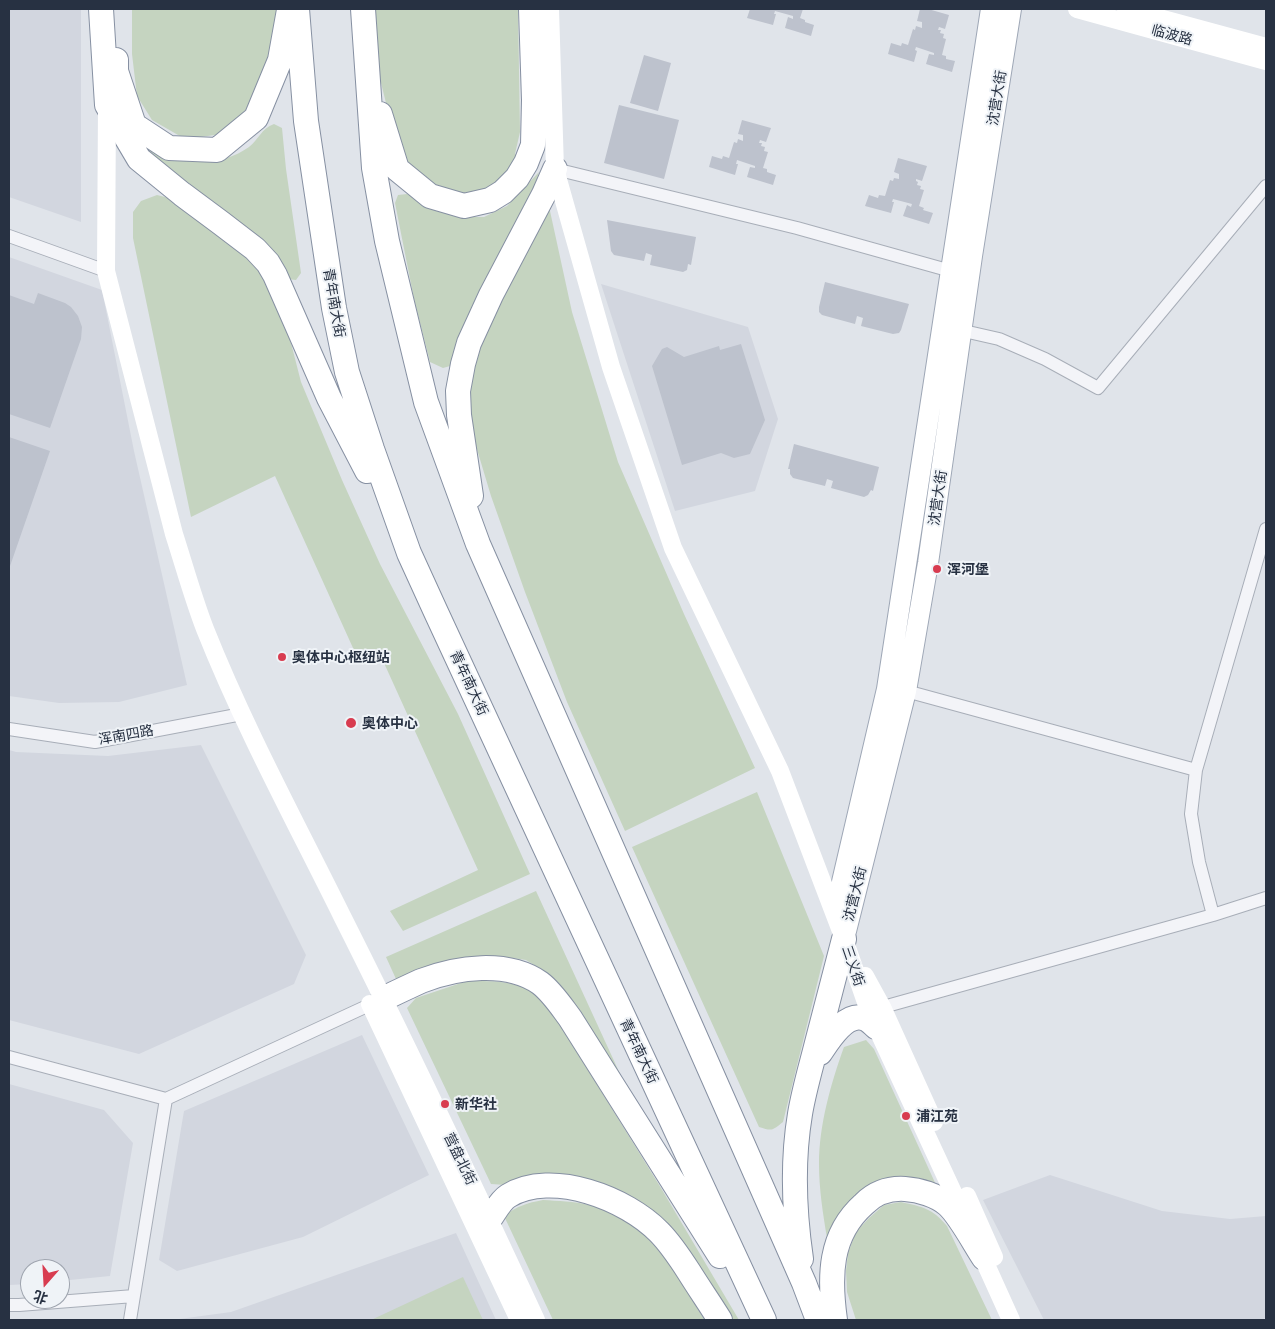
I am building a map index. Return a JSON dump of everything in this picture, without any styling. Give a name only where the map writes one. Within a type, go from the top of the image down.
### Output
[{"type":"highway","points":[[101,9],[107,105],[139,159],[255,249],[268,263],[329,398],[409,553]]},
{"type":"highway","points":[[116,9],[116,71],[134,126],[169,148],[217,150],[256,118],[280,60],[289,9]]},
{"type":"highway","name":"青年南大街","points":[[297,9],[306,121],[334,308],[347,372],[372,449],[409,553],[762,1320]]},
{"type":"highway","points":[[363,9],[374,168],[389,250],[426,402],[478,544],[804,1283],[818,1320]]},
{"type":"highway","points":[[367,66],[397,169],[430,196],[464,206],[490,200],[503,192],[517,178],[526,163],[533,145],[534,100],[531,9]]},
{"type":"highway","points":[[478,544],[458,415],[458,391],[462,364],[469,342],[491,295],[544,194],[555,169]]},
{"type":"highway","points":[[804,1283],[798,1241],[795,1186],[800,1114],[844,939]]},
{"type":"highway","points":[[377,1001],[440,975],[480,969],[496,968],[512,971],[528,976],[541,984],[557,1000],[570,1018],[762,1320]]},
{"type":"highway","points":[[811,1065],[838,1028],[856,1018],[865,1019],[876,1015]]},
{"type":"highway","points":[[490,1220],[507,1196],[535,1187],[563,1186],[601,1196],[639,1216],[660,1233],[679,1256],[720,1320]]},
{"type":"highway","points":[[835,1320],[832,1300],[832,1274],[835,1250],[839,1238],[849,1219],[867,1201],[886,1190],[913,1190],[947,1204],[955,1213],[984,1258]]},
{"type":"main road","name":"沈营大街","points":[[952,328],[951,272],[991,9]]},
{"type":"main road","name":"沈营大街","points":[[844,939],[840,900],[842,882],[896,690],[952,328],[972,256],[1011,9]]},
{"type":"street","name":"三义街","points":[[550,9],[555,169],[611,367],[673,548],[780,771],[844,939],[1011,1320]]},
{"type":"street","name":"临波路","points":[[1077,9],[1266,61]]},
{"type":"street","points":[[1126,9],[1266,47]]},
{"type":"street","points":[[9,1057],[166,1099],[377,1001],[242,714],[205,628],[174,534],[106,271],[107,105]]},
{"type":"street","points":[[555,169],[798,228],[951,272]]},
{"type":"street","points":[[952,328],[999,339],[1045,359],[1098,388],[1266,186]]},
{"type":"street","points":[[9,236],[106,271]]},
{"type":"street","points":[[1213,915],[1199,862],[1191,814],[1196,770],[1266,529]]},
{"type":"street","points":[[896,690],[1196,770]]},
{"type":"street","name":"浑南四路","points":[[9,729],[95,742],[242,714]]},
{"type":"street","points":[[876,1015],[1266,898]]},
{"type":"street","name":"营盘北街","points":[[377,1001],[490,1220],[536,1320]]},
{"type":"street","name":"营盘北街","points":[[377,1001],[519,1320]]},
{"type":"street","name":"三义街","points":[[876,1015],[1021,1320]]},
{"type":"street","points":[[130,1320],[166,1099]]},
{"type":"street","points":[[9,1305],[134,1296]]},
{"type":"shaded area","points":[[9,9],[81,9],[81,222],[9,197]]},
{"type":"shaded area","points":[[9,257],[102,290],[134,451],[187,685],[119,702],[59,703],[9,696]]},
{"type":"shaded area","points":[[601,284],[748,327],[778,419],[755,491],[675,511]]},
{"type":"shaded area","points":[[201,745],[306,955],[294,984],[139,1054],[9,1020],[9,750],[16,752],[108,756]]},
{"type":"shaded area","points":[[362,1035],[429,1175],[303,1237],[177,1271],[159,1260],[184,1111]]},
{"type":"shaded area","points":[[9,1084],[104,1110],[133,1143],[110,1276],[70,1280],[70,1259],[20,1259],[20,1284],[9,1285]]},
{"type":"shaded area","points":[[1050,1175],[1162,1211],[1230,1219],[1266,1216],[1266,1318],[1261,1320],[1044,1320],[983,1200]]},
{"type":"shaded area","points":[[456,1233],[496,1320],[172,1320],[231,1312]]},
{"type":"green space","points":[[132,9],[276,9],[277,35],[254,108],[223,134],[185,139],[152,120],[137,96],[132,54]]},
{"type":"green space","points":[[375,9],[518,9],[520,132],[515,154],[519,156],[503,178],[482,191],[464,195],[434,187],[409,167],[389,115],[376,63]]},
{"type":"green space","points":[[274,124],[282,128],[301,273],[296,280],[287,279],[142,148],[147,145],[161,154],[181,160],[211,161],[231,156],[249,147],[263,131]]},
{"type":"green space","points":[[539,172],[530,202],[450,366],[443,368],[430,362],[414,299],[395,203],[398,195],[407,194],[423,200],[441,212],[464,217],[484,217],[507,206]]},
{"type":"green space","points":[[157,195],[173,199],[256,262],[283,320],[301,382],[342,480],[380,564],[458,714],[530,874],[403,931],[390,911],[478,870],[379,652],[358,659],[275,476],[191,517],[133,238],[133,212],[141,201]]},
{"type":"green space","points":[[546,210],[550,211],[572,312],[618,462],[684,614],[755,768],[625,831],[567,702],[525,592],[491,496],[476,446],[471,413],[469,381],[477,351]]},
{"type":"green space","points":[[757,792],[824,956],[783,1122],[774,1129],[769,1130],[759,1127],[632,847]]},
{"type":"green space","points":[[536,891],[621,1076],[599,1045],[571,999],[545,972],[526,960],[484,957],[396,979],[386,957]]},
{"type":"green space","points":[[467,981],[514,984],[531,991],[543,1000],[661,1188],[739,1320],[726,1320],[640,1208],[491,1184],[407,1008],[416,998]]},
{"type":"green space","points":[[866,1040],[874,1049],[937,1187],[846,1206],[827,1238],[819,1173],[823,1119],[844,1047]]},
{"type":"green space","points":[[543,1200],[589,1205],[611,1213],[629,1223],[659,1250],[705,1320],[553,1320],[504,1216],[522,1205]]},
{"type":"green space","points":[[901,1202],[927,1209],[937,1215],[947,1226],[992,1320],[856,1320],[847,1292],[846,1271],[848,1253],[856,1232],[884,1205]]},
{"type":"green space","points":[[463,1277],[483,1320],[371,1320]]},
{"type":"building","points":[[750,9],[803,9],[800,18],[814,25],[811,36],[785,28],[788,17],[793,19],[793,16],[775,11],[773,25],[747,18]]},
{"type":"building","points":[[920,9],[928,9],[949,15],[945,29],[939,27],[938,30],[941,30],[940,33],[944,34],[943,38],[946,39],[942,55],[946,56],[946,59],[955,61],[952,72],[926,64],[929,54],[934,55],[934,53],[916,47],[915,50],[917,51],[914,62],[888,54],[891,43],[901,46],[902,43],[908,45],[913,29],[915,30],[916,26],[922,28],[922,22],[917,21]]},
{"type":"building","points":[[644,55],[671,63],[658,111],[630,103]]},
{"type":"building","points":[[619,105],[679,120],[664,179],[604,163]]},
{"type":"building","points":[[742,120],[771,128],[766,142],[760,140],[759,143],[762,143],[761,146],[765,147],[764,151],[768,152],[763,168],[767,169],[767,172],[776,175],[773,185],[747,177],[750,167],[755,168],[755,166],[737,160],[736,164],[738,164],[735,175],[709,167],[712,156],[722,159],[723,156],[729,158],[734,142],[737,143],[738,139],[743,141],[743,135],[738,134]]},
{"type":"building","points":[[898,158],[927,166],[922,181],[916,179],[916,181],[918,182],[917,185],[921,186],[920,189],[924,190],[919,206],[924,208],[923,210],[933,213],[929,224],[903,216],[907,205],[911,207],[912,204],[893,199],[891,213],[865,206],[869,195],[878,198],[879,195],[885,196],[890,180],[893,181],[894,178],[899,179],[899,174],[894,172]]},
{"type":"building","points":[[607,220],[696,237],[691,265],[688,264],[687,270],[683,272],[650,265],[652,255],[646,253],[644,261],[614,255],[611,251]]},
{"type":"building","points":[[825,282],[909,304],[901,330],[899,333],[893,334],[861,326],[863,318],[857,316],[855,324],[822,315],[819,312],[819,307]]},
{"type":"building","points":[[38,293],[71,307],[78,316],[82,327],[81,339],[50,428],[9,414],[9,295],[34,304]]},
{"type":"building","points":[[741,344],[765,420],[750,454],[734,458],[721,453],[682,465],[652,366],[662,349],[667,347],[684,357],[719,346],[720,350]]},
{"type":"building","points":[[9,437],[50,451],[9,569]]},
{"type":"building","points":[[794,444],[879,467],[873,491],[871,490],[864,497],[831,488],[833,481],[827,479],[825,486],[793,478],[790,474],[790,469],[788,469]]},
{"type":"place","name":"浑河堡","points":[[937,569]]},
{"type":"place","name":"奥体中心枢纽站","points":[[282,657]]},
{"type":"place","name":"奥体中心","points":[[351,723]]},
{"type":"place","name":"新华社","points":[[445,1104]]},
{"type":"place","name":"浦江苑","points":[[906,1116]]}]
